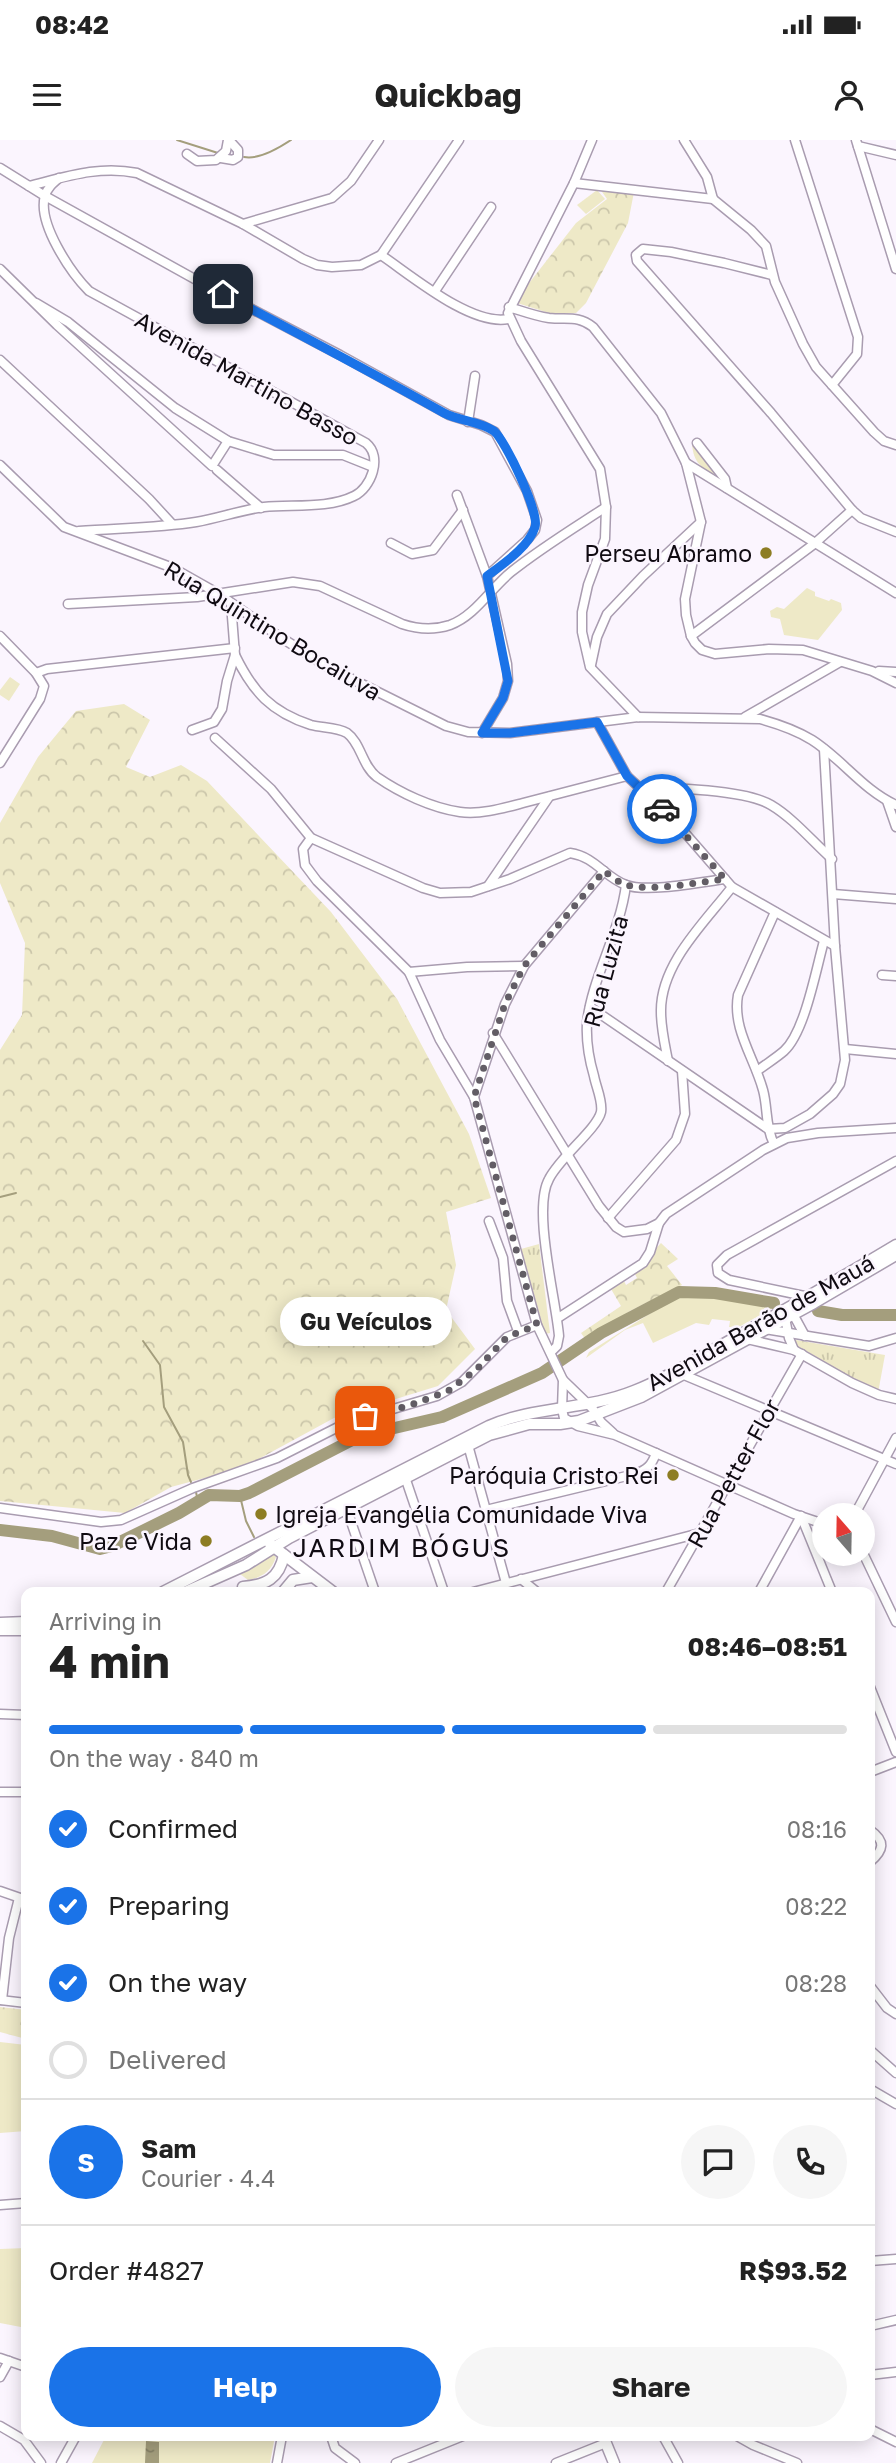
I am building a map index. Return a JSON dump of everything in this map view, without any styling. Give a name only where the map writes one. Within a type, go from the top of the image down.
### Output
[{"type":"main road","name":"Avenida Barão de Mauá","points":[[197,1587],[230,1573],[270,1544],[489,1426],[523,1414],[588,1404],[632,1392],[670,1375],[896,1245]]},
{"type":"main road","name":"Avenida Barão de Mauá","points":[[173,1587],[248,1550],[270,1544],[468,1445],[513,1427],[539,1423],[570,1423],[641,1397],[896,1255]]},
{"type":"main road","points":[[270,1544],[326,1587]]},
{"type":"main road","points":[[248,1550],[232,1562],[230,1573],[243,1587],[267,1583],[279,1571],[284,1555]]},
{"type":"main road","points":[[287,1587],[293,1580],[312,1577]]},
{"type":"main road","points":[[0,1623],[21,1622]]},
{"type":"main road","points":[[0,1630],[21,1630]]},
{"type":"main road","points":[[605,2441],[614,2463]]},
{"type":"street","points":[[221,158],[226,151],[228,140]]},
{"type":"street","points":[[187,154],[202,162],[221,158],[233,160],[238,157],[239,150],[228,140]]},
{"type":"street","points":[[243,224],[332,198],[351,181],[379,140]]},
{"type":"street","points":[[29,186],[100,170],[137,173],[243,224],[317,265],[361,265],[381,255],[459,140]]},
{"type":"street","points":[[592,140],[574,183],[509,307],[508,318],[596,460],[603,481],[606,507],[605,539],[588,585],[582,612],[583,641],[590,667],[638,717]]},
{"type":"street","points":[[684,140],[706,177],[713,199],[762,240],[768,251],[772,275],[810,359],[874,432],[884,441],[896,445]]},
{"type":"street","points":[[795,140],[858,337],[857,354],[832,385]]},
{"type":"street","points":[[857,143],[896,155]]},
{"type":"street","points":[[857,143],[896,268]]},
{"type":"street","points":[[0,168],[45,196],[449,415],[489,429],[500,439],[527,491],[537,520],[535,530],[527,540],[487,576]]},
{"type":"street","points":[[45,196],[59,178]]},
{"type":"street","points":[[574,183],[713,199]]},
{"type":"street","name":"Avenida Martino Basso","points":[[45,196],[46,216],[60,253],[77,279],[89,291],[366,443],[374,453],[373,467],[366,488],[345,499],[261,508],[192,523],[72,532]]},
{"type":"street","points":[[435,291],[491,207]]},
{"type":"street","points":[[772,275],[710,260],[643,249],[636,255],[637,261],[852,510],[861,518],[896,532]]},
{"type":"street","points":[[381,255],[462,308],[489,319],[508,318]]},
{"type":"street","points":[[0,269],[57,325],[261,508]]},
{"type":"street","points":[[36,303],[68,322],[175,408],[228,441],[274,455],[343,455],[373,467]]},
{"type":"street","points":[[509,307],[546,318],[580,319],[593,327],[661,413],[686,463],[701,522],[685,598],[691,636],[702,650],[715,654],[788,648],[872,671],[896,682]]},
{"type":"street","points":[[0,360],[149,499],[172,524]]},
{"type":"street","points":[[468,422],[475,376]]},
{"type":"street","points":[[215,468],[228,441]]},
{"type":"street","points":[[697,443],[724,479],[727,488]]},
{"type":"street","points":[[686,463],[896,593]]},
{"type":"street","points":[[0,465],[56,520],[72,532]]},
{"type":"street","points":[[457,495],[487,576],[508,681],[503,698],[482,733]]},
{"type":"street","points":[[68,604],[219,594],[304,582],[320,586],[402,624],[440,628],[461,620],[526,560],[606,507]]},
{"type":"street","points":[[391,543],[412,554],[433,550],[463,510]]},
{"type":"street","points":[[691,636],[814,544],[852,510]]},
{"type":"street","points":[[590,667],[597,637],[607,614],[701,522]]},
{"type":"street","name":"Rua Quintino Bocaiuva","points":[[72,532],[133,551],[173,568],[219,594],[326,666],[446,726],[482,733],[510,733],[638,717],[760,719],[812,740],[892,803]]},
{"type":"street","points":[[231,604],[235,652],[246,679],[265,701],[293,718],[344,731],[350,736],[370,771],[394,787],[425,802],[468,813],[499,809],[627,776]]},
{"type":"street","points":[[0,636],[43,682],[43,691],[0,763]]},
{"type":"street","points":[[36,673],[235,652]]},
{"type":"street","points":[[192,730],[214,722],[222,709],[235,652]]},
{"type":"street","points":[[745,717],[840,662]]},
{"type":"street","points":[[872,671],[896,672]]},
{"type":"street","points":[[597,722],[627,776],[672,818],[729,883],[835,946]]},
{"type":"street","points":[[215,738],[271,789],[311,838],[440,893],[463,893],[488,886],[570,853],[592,860],[626,885],[729,883]]},
{"type":"street","points":[[590,1007],[768,1129],[785,1128],[810,1114],[833,1094],[840,1084],[845,1049],[835,946],[824,749]]},
{"type":"street","points":[[643,791],[662,787],[763,801],[780,812],[832,859]]},
{"type":"street","points":[[488,886],[549,797]]},
{"type":"street","points":[[892,803],[896,827]]},
{"type":"street","points":[[311,838],[303,849],[305,865],[317,881],[409,972],[440,1040],[474,1097],[537,1325],[563,1380],[564,1418],[570,1423],[615,1435],[812,1520]]},
{"type":"street","points":[[474,1097],[493,1033],[524,966],[604,871]]},
{"type":"street","points":[[668,1061],[660,1011],[667,978],[729,883]]},
{"type":"street","name":"Rua Luzita","points":[[550,1351],[558,1329],[558,1318],[546,1243],[542,1195],[556,1165],[592,1128],[601,1111],[587,1037],[590,1007],[618,923],[626,885]]},
{"type":"street","points":[[833,894],[896,899]]},
{"type":"street","points":[[774,1144],[768,1129],[764,1096],[757,1070],[741,1034],[736,1009],[743,983],[775,912]]},
{"type":"street","points":[[757,1070],[785,1051],[794,1040],[824,941]]},
{"type":"street","points":[[409,972],[524,966]]},
{"type":"street","points":[[882,975],[896,976]]},
{"type":"street","points":[[493,1033],[608,1218],[624,1232],[633,1232],[659,1223]]},
{"type":"street","points":[[845,1049],[896,1054]]},
{"type":"street","points":[[608,1218],[676,1140],[685,1114],[682,1071]]},
{"type":"street","points":[[558,1318],[643,1262],[650,1252],[659,1223],[666,1214],[774,1144],[800,1135],[896,1128]]},
{"type":"street","points":[[809,1297],[729,1280],[718,1273],[717,1265],[727,1255],[896,1161]]},
{"type":"street","points":[[489,1221],[503,1258],[507,1301],[518,1331]]},
{"type":"street","points":[[789,1316],[787,1333],[798,1352]]},
{"type":"street","points":[[789,1316],[805,1336]]},
{"type":"street","points":[[0,1508],[101,1522],[121,1520],[193,1488],[276,1458],[346,1423],[437,1396],[462,1382],[497,1345],[518,1331],[537,1325]]},
{"type":"street","points":[[765,1329],[869,1346],[896,1338]]},
{"type":"street","points":[[747,1339],[798,1352],[852,1383],[878,1395],[896,1399]]},
{"type":"street","name":"Rua Petter Flor","points":[[669,1587],[728,1485],[798,1352]]},
{"type":"street","points":[[684,1375],[896,1464]]},
{"type":"street","points":[[563,1380],[615,1435]]},
{"type":"street","points":[[861,1503],[896,1438]]},
{"type":"street","points":[[468,1445],[506,1583]]},
{"type":"street","points":[[486,1510],[635,1474],[648,1468],[656,1453]]},
{"type":"street","points":[[405,1477],[442,1587]]},
{"type":"street","points":[[346,1507],[373,1587]]},
{"type":"street","points":[[801,1516],[812,1540]]},
{"type":"street","points":[[762,1587],[801,1516]]},
{"type":"street","points":[[491,1587],[700,1533]]},
{"type":"street","points":[[822,1566],[830,1587]]},
{"type":"street","points":[[869,1566],[896,1622]]},
{"type":"street","points":[[521,1579],[531,1587]]},
{"type":"street","points":[[875,1699],[896,1752]]},
{"type":"street","points":[[0,1714],[21,1715]]},
{"type":"street","points":[[875,1770],[896,1762]]},
{"type":"street","points":[[0,1792],[21,1792]]},
{"type":"street","points":[[875,1834],[882,1846],[875,1857]]},
{"type":"street","points":[[0,1891],[21,1898]]},
{"type":"street","points":[[21,1905],[9,1938],[1,2000],[21,2002]]},
{"type":"street","points":[[875,1992],[887,2008],[896,2014]]},
{"type":"street","points":[[875,2054],[896,2073]]},
{"type":"street","points":[[875,2092],[896,2104]]},
{"type":"street","points":[[0,2206],[21,2204]]},
{"type":"street","points":[[875,2261],[896,2259]]},
{"type":"street","points":[[875,2325],[896,2320]]},
{"type":"street","points":[[0,2358],[21,2365]]},
{"type":"street","points":[[0,2377],[9,2361]]},
{"type":"street","points":[[875,2374],[896,2372]]},
{"type":"street","points":[[0,2427],[21,2436]]},
{"type":"street","points":[[875,2432],[896,2442]]},
{"type":"street","points":[[27,2441],[41,2463]]},
{"type":"street","points":[[61,2463],[73,2441]]},
{"type":"street","points":[[277,2463],[281,2441]]},
{"type":"street","points":[[333,2441],[335,2448],[355,2463]]},
{"type":"street","points":[[396,2463],[452,2441]]},
{"type":"street","points":[[556,2463],[603,2441]]},
{"type":"street","points":[[666,2441],[677,2463]]},
{"type":"street","points":[[745,2441],[797,2463]]},
{"type":"street","points":[[425,2453],[426,2463]]},
{"type":"green space","points":[[600,189],[634,192],[628,223],[586,303],[576,313],[552,314],[517,303],[526,287],[576,223],[607,199]]},
{"type":"green space","points":[[597,190],[605,199],[586,214],[577,205]]},
{"type":"green space","points":[[697,443],[718,472],[715,475],[696,460],[692,445]]},
{"type":"green space","points":[[807,588],[815,592],[815,596],[841,603],[842,610],[818,640],[784,635],[780,619],[771,617],[770,611],[777,607],[784,609]]},
{"type":"green space","points":[[10,677],[20,684],[9,701],[0,695],[0,690]]},
{"type":"green space","points":[[124,704],[150,720],[126,767],[150,777],[181,765],[207,781],[331,912],[397,999],[469,1134],[491,1198],[446,1212],[456,1265],[446,1310],[475,1349],[438,1386],[334,1418],[242,1468],[171,1487],[125,1513],[0,1501],[0,1050],[22,1015],[25,943],[0,883],[0,823],[38,757],[76,711]]},
{"type":"green space","points":[[661,1243],[678,1259],[667,1266],[682,1285],[630,1311],[586,1340],[581,1333],[621,1306],[611,1289],[624,1281],[626,1285],[637,1278],[634,1272]]},
{"type":"green space","points":[[539,1244],[550,1333],[545,1334],[521,1249]]},
{"type":"green space","points":[[678,1296],[723,1296],[773,1308],[737,1328],[729,1327],[730,1321],[712,1319],[709,1325],[696,1323],[653,1343],[643,1323],[625,1330],[586,1358],[589,1352]]},
{"type":"green space","points":[[796,1340],[885,1355],[878,1393],[794,1344]]},
{"type":"green space","points":[[272,1553],[276,1557],[265,1573],[248,1580],[240,1574]]},
{"type":"green space","points":[[0,2007],[21,2009],[21,2038],[0,2032]]},
{"type":"green space","points":[[0,2042],[21,2044],[21,2131],[0,2133]]},
{"type":"green space","points":[[21,2248],[21,2327],[0,2323],[0,2249]]},
{"type":"green space","points":[[103,2441],[274,2441],[270,2463],[92,2463]]},
{"type":"water","points":[[146,2441],[159,2442],[159,2463],[145,2463]]},
{"type":"waterway","points":[[177,140],[218,153]]},
{"type":"waterway","points":[[244,157],[262,155],[291,140]]},
{"type":"waterway","points":[[0,1197],[16,1193]]},
{"type":"waterway","points":[[0,1530],[52,1536],[100,1549],[112,1546],[209,1495],[240,1496],[249,1493],[360,1436],[442,1417],[542,1373],[601,1333],[679,1292],[715,1293],[774,1303]]},
{"type":"waterway","points":[[818,1311],[842,1315],[896,1315]]},
{"type":"waterway","points":[[143,1341],[160,1365],[164,1407],[183,1442],[191,1482]]},
{"type":"waterway","points":[[196,1492],[198,1502]]},
{"type":"waterway","points":[[240,1496],[246,1521],[254,1537]]},
{"type":"way so far","points":[[365,1416],[408,1406],[448,1391],[477,1369],[507,1337],[537,1325],[474,1097],[493,1033],[524,966],[604,871],[634,887],[725,879],[662,809]]},
{"type":"place","name":"Perseu Abramo","points":[[766,553]]},
{"type":"place","name":"Gu Veículos","points":[[365,1416]]},
{"type":"place","name":"Paróquia Cristo Rei","points":[[673,1475]]},
{"type":"place","name":"Igreja Evangélia Comunidade Viva","points":[[261,1514]]},
{"type":"place","name":"Paz e Vida","points":[[206,1541]]},
{"type":"district","name":"JARDIM BÓGUS","points":[[402,1547]]},
{"type":"route","points":[[223,294],[449,415],[495,432],[527,491],[537,520],[535,530],[527,540],[487,576],[507,664],[508,681],[503,698],[482,733],[544,730],[597,722],[627,776],[662,809]]}]
